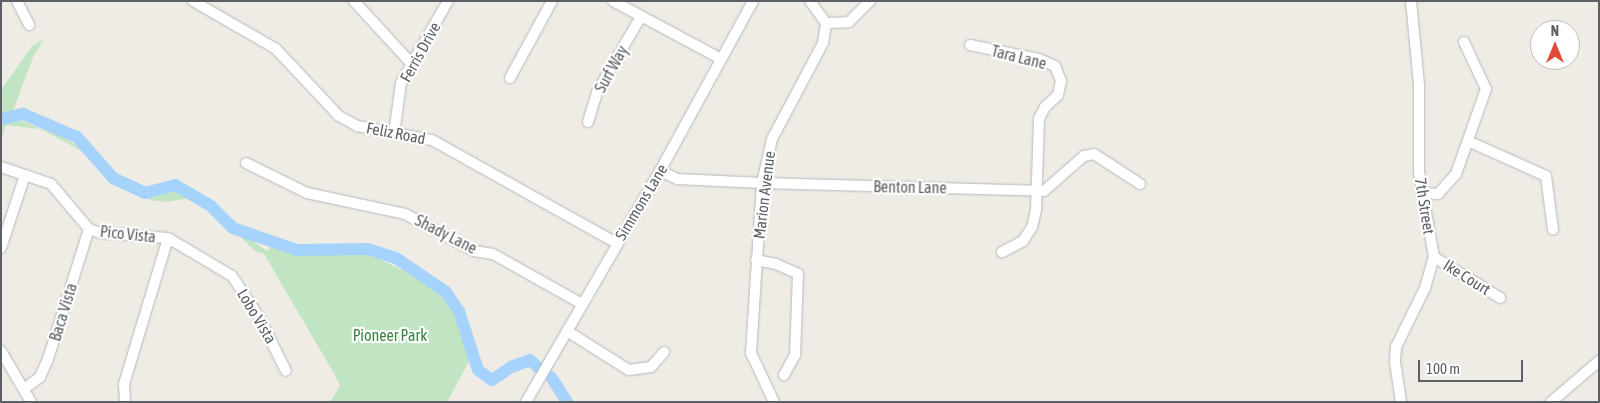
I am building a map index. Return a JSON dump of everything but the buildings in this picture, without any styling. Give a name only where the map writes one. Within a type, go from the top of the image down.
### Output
[{"type":"street","points":[[17,1],[29,26]]},
{"type":"street","name":"Feliz Road","points":[[193,1],[207,5],[276,49],[339,116],[357,126],[432,140],[616,243]]},
{"type":"street","points":[[354,1],[412,64]]},
{"type":"street","name":"Ferris Drive","points":[[394,134],[401,83],[448,1]]},
{"type":"street","points":[[510,78],[552,1]]},
{"type":"street","points":[[613,1],[640,18],[721,59]]},
{"type":"street","name":"Simmons Lane","points":[[526,402],[616,243],[660,171],[753,1]]},
{"type":"street","points":[[810,1],[826,23],[849,22],[870,1]]},
{"type":"street","name":"7th Street","points":[[1401,402],[1395,362],[1396,347],[1425,288],[1434,257],[1421,193],[1419,85],[1411,1]]},
{"type":"street","name":"Surf Way","points":[[588,122],[597,92],[640,18]]},
{"type":"street","name":"Marion Avenue","points":[[774,402],[751,353],[762,184],[772,139],[823,43],[826,23]]},
{"type":"street","points":[[1421,193],[1438,194],[1456,174],[1470,142],[1486,89],[1464,42]]},
{"type":"street","name":"Tara Lane","points":[[970,45],[1039,59],[1055,66],[1061,81],[1058,95],[1045,107],[1039,119],[1036,191]]},
{"type":"street","points":[[1470,142],[1546,176],[1553,230]]},
{"type":"street","name":"Benton Lane","points":[[660,171],[677,179],[762,184],[1044,191],[1084,156],[1094,154],[1140,184]]},
{"type":"street","name":"Shady Lane","points":[[246,163],[307,193],[413,218],[474,251],[493,254],[582,304]]},
{"type":"street","name":"Pico Vista","points":[[1,167],[51,184],[89,229],[100,233],[168,238],[124,384],[125,402]]},
{"type":"street","points":[[1,248],[25,175]]},
{"type":"street","points":[[1002,252],[1023,241],[1032,227],[1036,191]]},
{"type":"street","name":"Baca Vista","points":[[25,388],[40,377],[48,359],[89,229]]},
{"type":"street","name":"Lobo Vista","points":[[168,238],[232,276],[259,317],[286,370]]},
{"type":"street","name":"Ike Court","points":[[1434,257],[1500,298]]},
{"type":"street","points":[[756,260],[776,264],[798,274],[795,356],[784,375]]},
{"type":"street","points":[[567,331],[629,370],[652,367],[664,352]]},
{"type":"street","points":[[1,351],[25,388],[31,402]]},
{"type":"street","points":[[1551,402],[1599,361]]},
{"type":"green space","points":[[44,39],[33,57],[13,111],[14,118],[62,137],[107,163],[105,167],[132,193],[103,175],[90,155],[40,129],[6,125],[1,140],[1,90],[32,46]]},
{"type":"green space","name":"Pioneer Park","points":[[153,187],[192,196],[267,251],[274,244],[352,251],[377,258],[400,269],[426,275],[446,292],[456,319],[470,332],[474,352],[447,402],[330,402],[340,386],[264,254],[255,251],[224,221],[191,198],[165,202],[150,200],[145,196]]},
{"type":"waterway","points":[[1,119],[23,114],[77,137],[113,178],[145,193],[175,185],[211,206],[233,228],[297,250],[368,249],[396,258],[446,292],[459,311],[478,370],[492,380],[511,367],[530,360],[539,368]]},
{"type":"waterway","points":[[551,377],[567,402]]}]
